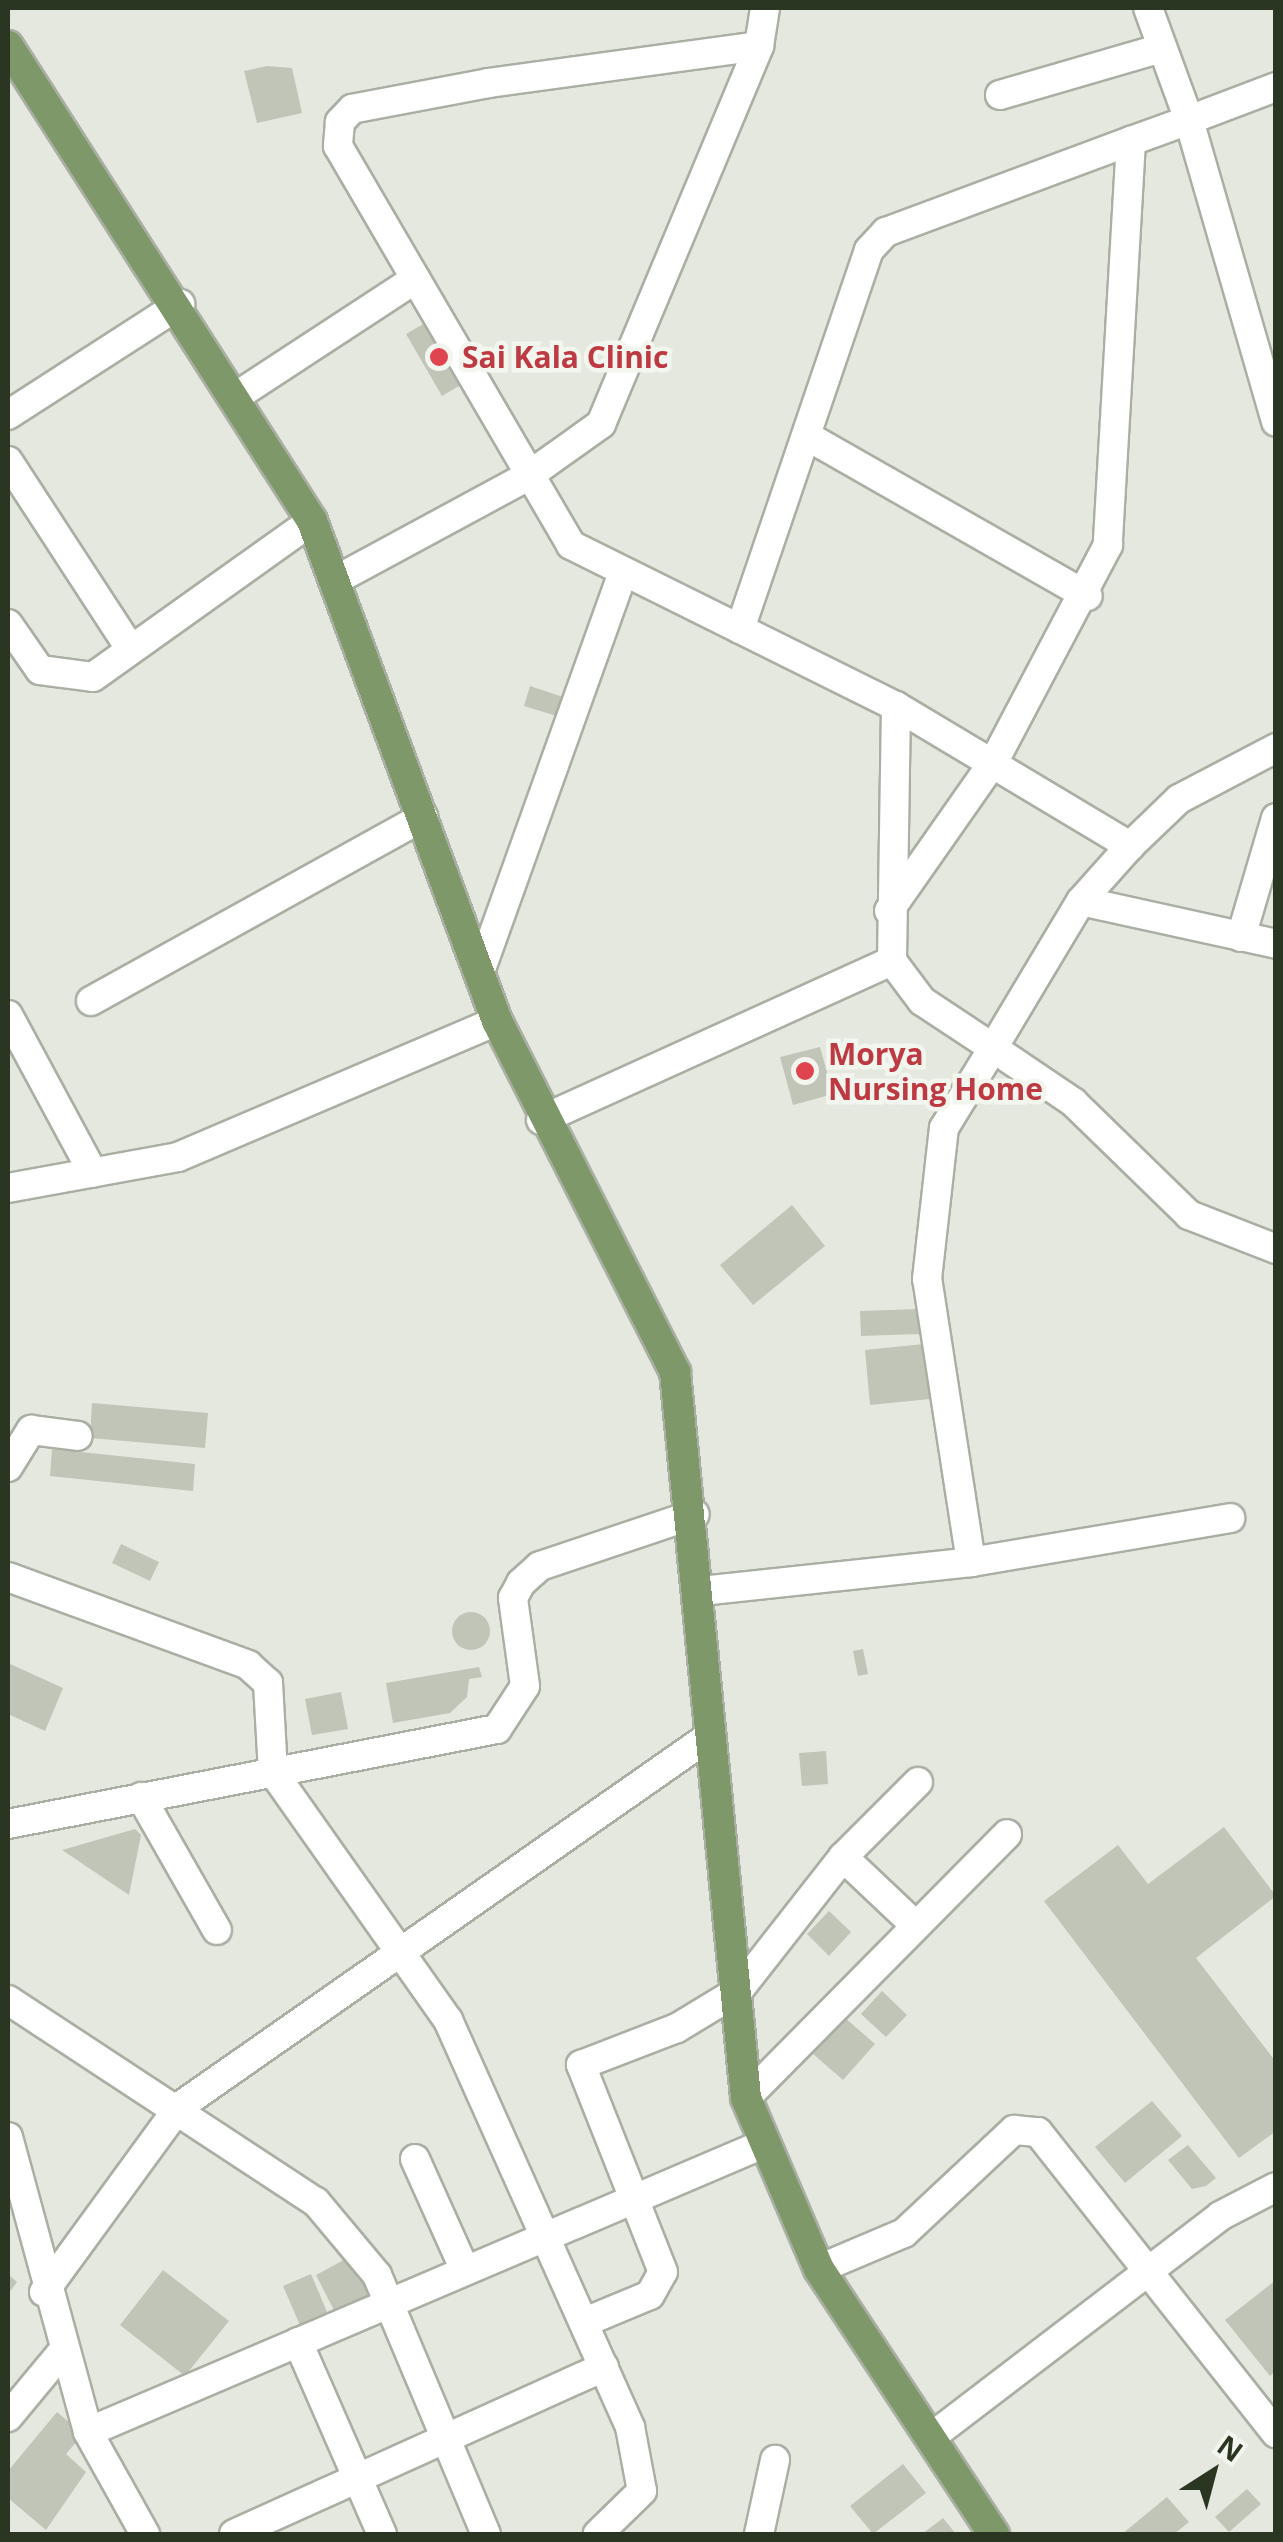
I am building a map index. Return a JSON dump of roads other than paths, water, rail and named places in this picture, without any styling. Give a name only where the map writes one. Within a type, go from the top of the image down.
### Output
[{"type":"main road","points":[[8,46],[180,304],[312,521],[497,1020],[541,1120],[675,1372],[695,1514],[711,1735],[746,2098],[761,2145],[819,2269],[994,2534]]},
{"type":"street","points":[[334,581],[528,476],[602,424],[616,400],[759,46],[766,8]]},
{"type":"street","points":[[1148,8],[1189,120],[1276,422]]},
{"type":"street","points":[[759,46],[352,110],[338,146],[571,545],[622,576],[896,706],[994,760],[1130,846]]},
{"type":"street","points":[[1000,95],[1162,48]]},
{"type":"street","points":[[740,630],[869,250],[886,232],[1276,87]]},
{"type":"street","points":[[889,911],[994,760],[1088,596],[1108,545],[1131,142]]},
{"type":"street","points":[[238,395],[415,279]]},
{"type":"street","points":[[8,415],[180,304]]},
{"type":"street","points":[[807,436],[1088,596]]},
{"type":"street","points":[[8,461],[131,650]]},
{"type":"street","points":[[8,624],[50,682],[92,677],[312,521]]},
{"type":"street","points":[[481,969],[622,576]]},
{"type":"street","points":[[896,706],[889,911],[892,961],[922,1001],[1073,1102],[1200,1222],[1276,1249]]},
{"type":"street","points":[[971,1562],[927,1279],[944,1128],[1081,901],[1179,799],[1276,748]]},
{"type":"street","points":[[91,1000],[423,817]]},
{"type":"street","points":[[1241,937],[1276,818]]},
{"type":"street","points":[[1081,901],[1276,944]]},
{"type":"street","points":[[541,1120],[892,961]]},
{"type":"street","points":[[8,1014],[93,1173]]},
{"type":"street","points":[[8,1188],[178,1158],[497,1020]]},
{"type":"street","points":[[8,1467],[31,1430],[78,1436]]},
{"type":"street","points":[[8,1824],[497,1730],[524,1686],[513,1598],[521,1583],[540,1566],[695,1514]]},
{"type":"street","points":[[702,1591],[971,1562],[1230,1518]]},
{"type":"street","points":[[8,1576],[248,1665],[268,1683],[273,1772],[403,1948],[448,2020],[547,2234],[630,2427],[642,2491],[598,2534]]},
{"type":"street","points":[[44,2292],[179,2107],[711,1735]]},
{"type":"street","points":[[585,2322],[650,2295],[662,2272],[581,2065],[738,1991],[843,1857],[918,1782]]},
{"type":"street","points":[[141,1797],[216,1930]]},
{"type":"street","points":[[746,2098],[1007,1834]]},
{"type":"street","points":[[843,1857],[915,1925]]},
{"type":"street","points":[[8,2000],[179,2107],[316,2202],[377,2274],[443,2440],[486,2534]]},
{"type":"street","points":[[819,2269],[904,2232],[1014,2130],[1038,2132],[1152,2266],[1276,2433]]},
{"type":"street","points":[[8,2137],[19,2238],[44,2292],[88,2432],[145,2534]]},
{"type":"street","points":[[88,2432],[761,2145]]},
{"type":"street","points":[[415,2159],[464,2270]]},
{"type":"street","points":[[930,2438],[1152,2266],[1276,2187]]},
{"type":"street","points":[[298,2342],[382,2534]]},
{"type":"street","points":[[8,2418],[62,2352]]},
{"type":"street","points":[[234,2534],[604,2367]]},
{"type":"street","points":[[759,2534],[775,2460]]},
{"type":"place","name":"Sai Kala Clinic","points":[[439,357]]},
{"type":"place","name":"Morya Nursing Home","points":[[805,1071]]}]
